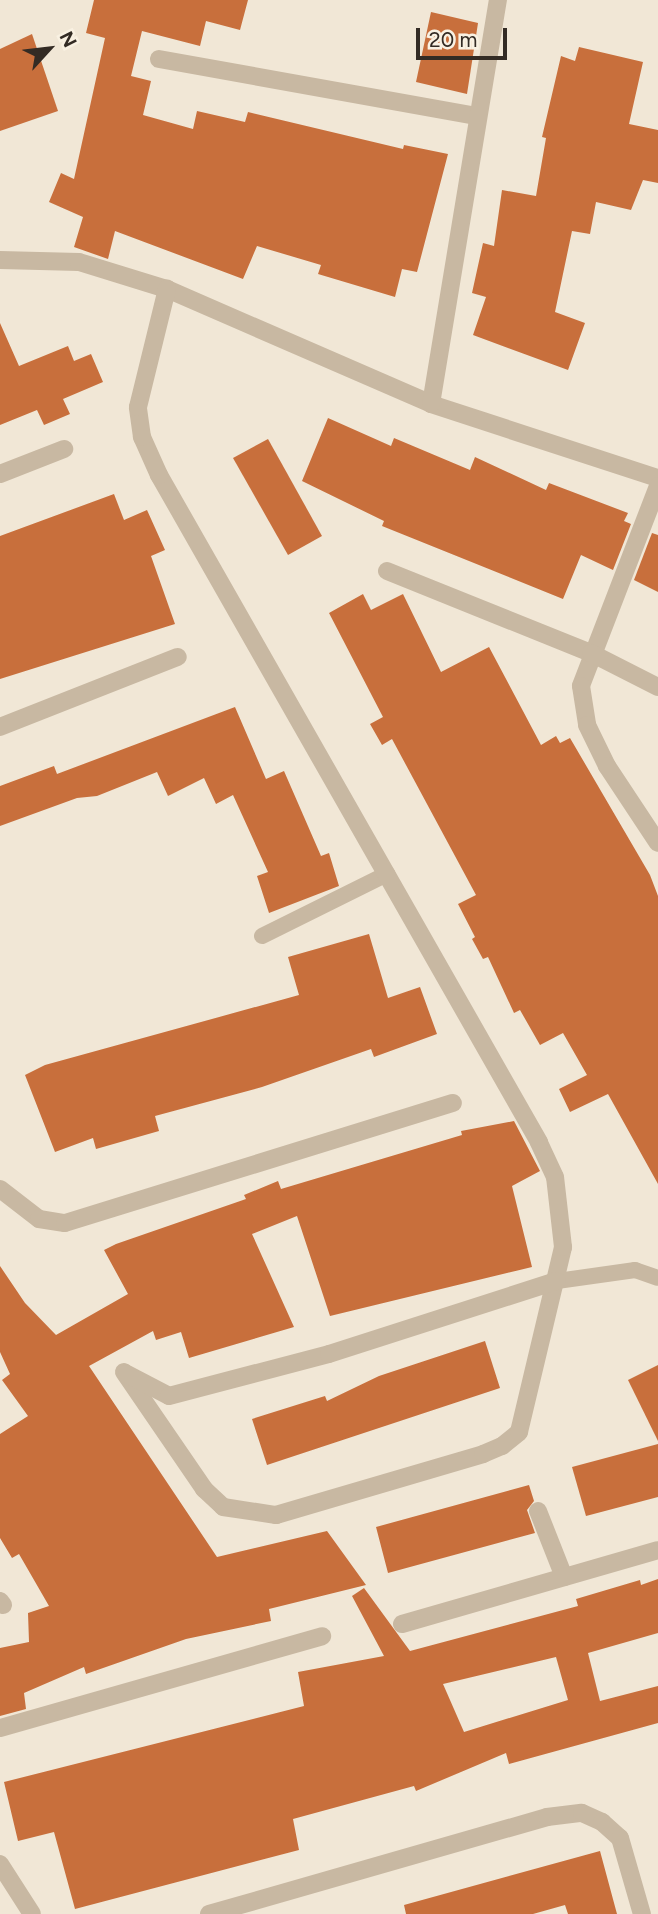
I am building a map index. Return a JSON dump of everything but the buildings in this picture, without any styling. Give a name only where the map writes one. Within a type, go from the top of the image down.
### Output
[{"type":"street","points":[[431,404],[498,0]]},
{"type":"street","points":[[159,59],[477,117]]},
{"type":"street","points":[[0,260],[79,261],[167,289],[431,404],[658,478]]},
{"type":"street","points":[[167,289],[138,407],[142,437],[159,475],[549,1162],[563,1247],[557,1282],[527,1410],[519,1432],[502,1446],[276,1515],[223,1507],[204,1489],[124,1372],[169,1396],[329,1354],[557,1282]]},
{"type":"street","points":[[0,474],[64,449]]},
{"type":"street","points":[[658,486],[591,653],[581,686],[587,725],[607,766],[658,843]]},
{"type":"street","points":[[387,571],[591,653],[658,687]]},
{"type":"street","points":[[0,727],[178,657]]},
{"type":"street","points":[[0,1189],[39,1220],[65,1223],[453,1103]]},
{"type":"street","points":[[538,1511],[564,1577]]},
{"type":"street","points":[[402,1624],[658,1550]]},
{"type":"street","points":[[0,1728],[323,1636]]},
{"type":"street","points":[[209,1914],[547,1817],[582,1813],[602,1822],[620,1838],[642,1914]]},
{"type":"street","points":[[0,1864],[32,1914]]},
{"type":"lane","points":[[262,936],[387,874]]},
{"type":"lane","points":[[557,1282],[635,1270],[658,1278]]}]
